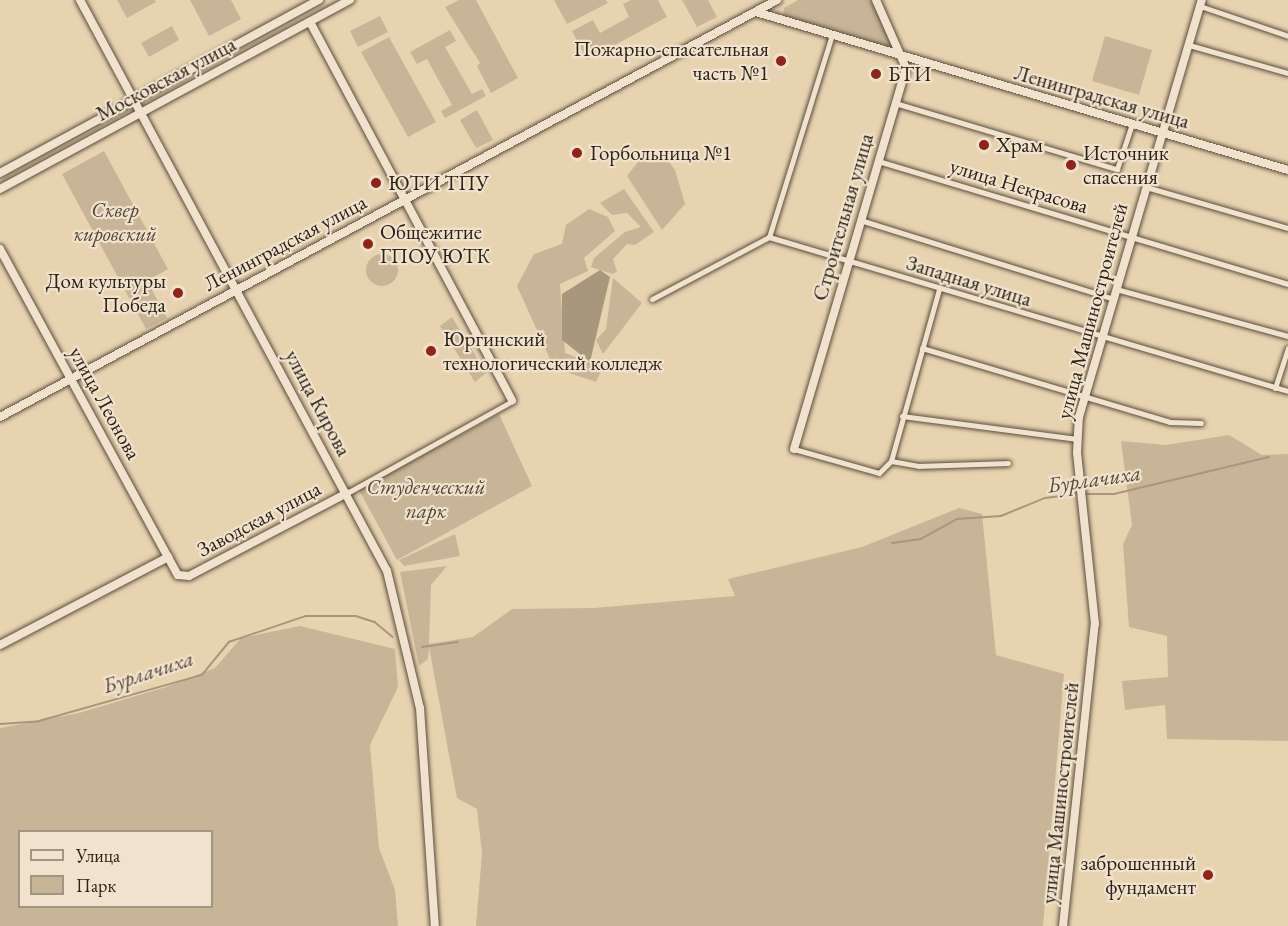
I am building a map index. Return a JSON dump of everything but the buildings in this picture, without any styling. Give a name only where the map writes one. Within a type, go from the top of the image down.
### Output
[{"type":"street","name":"улица Кирова","points":[[80,0],[347,493],[389,577],[415,680],[435,926]]},
{"type":"street","points":[[298,0],[303,9]]},
{"type":"street","name":"Московская улица","points":[[0,173],[319,0]]},
{"type":"street","name":"Московская улица","points":[[0,189],[350,0]]},
{"type":"street","name":"Ленинградская улица","points":[[0,417],[777,0]]},
{"type":"street","points":[[876,0],[906,58]]},
{"type":"street","points":[[1201,3],[1288,36]]},
{"type":"street","name":"улица Машиностроителей","points":[[1063,926],[1095,624],[1078,461],[1077,439],[1083,397],[1128,236],[1146,187],[1201,3]]},
{"type":"street","name":"Ленинградская улица","points":[[756,12],[1288,170]]},
{"type":"street","points":[[310,22],[512,401]]},
{"type":"street","points":[[652,299],[769,237],[832,35]]},
{"type":"street","points":[[1189,45],[1288,73]]},
{"type":"street","name":"Строительная улица","points":[[794,449],[895,103],[906,58]]},
{"type":"street","points":[[895,103],[1117,169],[1132,124]]},
{"type":"street","name":"улица Некрасова","points":[[878,161],[1288,284]]},
{"type":"street","points":[[1146,187],[1288,228]]},
{"type":"street","points":[[861,220],[1111,298]]},
{"type":"street","name":"Западная улица","points":[[769,237],[939,290],[1288,391]]},
{"type":"street","name":"улица Леонова","points":[[0,249],[178,575]]},
{"type":"street","points":[[1114,288],[1288,336]]},
{"type":"street","points":[[794,449],[879,473],[891,461],[939,290]]},
{"type":"street","points":[[922,348],[1170,422],[1201,423]]},
{"type":"street","points":[[1275,388],[1288,348]]},
{"type":"street","name":"Заводская улица","points":[[178,575],[189,576],[347,493],[512,401]]},
{"type":"street","points":[[902,416],[1077,439]]},
{"type":"street","points":[[891,461],[925,466],[1008,463]]},
{"type":"street","name":"Заводская улица","points":[[0,645],[168,556]]},
{"type":"green space","points":[[117,0],[155,0],[156,2],[127,18]]},
{"type":"green space","points":[[190,0],[231,0],[241,19],[209,36]]},
{"type":"green space","points":[[459,0],[476,0],[518,78],[491,93],[477,66],[480,63],[445,7]]},
{"type":"green space","points":[[554,0],[606,0],[608,3],[567,24]]},
{"type":"green space","points":[[631,0],[658,0],[667,17],[587,60],[572,31],[593,20],[600,33],[629,17],[623,4]]},
{"type":"green space","points":[[682,0],[708,0],[717,17],[697,27]]},
{"type":"green space","points":[[798,0],[871,0],[892,37],[891,48],[783,18],[784,8]]},
{"type":"green space","points":[[380,16],[388,32],[358,47],[350,31]]},
{"type":"green space","points":[[172,26],[179,40],[149,57],[141,43]]},
{"type":"green space","points":[[450,30],[456,41],[445,47],[472,94],[482,89],[486,96],[445,118],[441,111],[452,105],[427,59],[417,64],[410,52]]},
{"type":"green space","points":[[1105,36],[1152,50],[1139,95],[1092,81]]},
{"type":"green space","points":[[389,37],[436,122],[408,137],[361,52]]},
{"type":"green space","points":[[477,110],[493,140],[476,148],[460,120]]},
{"type":"green space","points":[[660,150],[675,170],[685,204],[662,230],[627,176],[644,154]]},
{"type":"green space","name":"Сквер кировский","points":[[104,151],[168,269],[147,281],[167,318],[146,329],[62,174]]},
{"type":"green space","points":[[624,189],[654,232],[635,245],[627,244],[613,259],[617,272],[612,274],[591,267],[594,258],[625,232],[641,227],[627,213],[612,215],[600,203]]},
{"type":"green space","points":[[589,209],[608,217],[615,231],[584,258],[588,271],[560,284],[565,353],[603,367],[596,382],[554,368],[517,286],[534,254],[562,244],[566,225]]},
{"type":"green space","points":[[382,254],[393,259],[398,270],[393,281],[382,286],[371,281],[366,270],[371,259]]},
{"type":"green space","points":[[613,278],[642,303],[603,354],[596,340],[606,329]]},
{"type":"green space","points":[[452,317],[486,373],[475,382],[440,326]]},
{"type":"green space","name":"Студенческий парк","points":[[499,414],[532,486],[397,560],[359,490]]},
{"type":"green space","points":[[1229,435],[1262,455],[1288,454],[1288,741],[1167,739],[1165,705],[1125,710],[1122,681],[1168,677],[1167,636],[1129,627],[1123,544],[1132,525],[1121,441],[1166,445]]},
{"type":"green space","points":[[959,508],[982,514],[996,655],[1064,674],[1043,926],[476,926],[482,853],[477,809],[457,798],[429,647],[428,659],[419,666],[400,572],[447,566],[431,585],[429,644],[473,637],[512,609],[594,608],[735,596],[728,579],[862,547]]},
{"type":"green space","points":[[455,534],[460,556],[404,566],[399,560]]},
{"type":"green space","points":[[300,626],[395,649],[398,687],[370,745],[379,848],[395,890],[398,926],[0,926],[0,728],[79,713],[166,687],[215,668],[241,638]]},
{"type":"shaded area","points":[[600,270],[610,277],[590,362],[562,340],[562,294]]},
{"type":"waterway","name":"Бурлачиха","points":[[1083,494],[1114,494],[1269,457]]},
{"type":"waterway","name":"Бурлачиха","points":[[892,543],[921,539],[957,519],[1001,516],[1045,498],[1078,494]]},
{"type":"waterway","name":"Бурлачиха","points":[[0,724],[39,721],[202,675],[229,642],[306,616],[356,616],[375,622],[393,637]]},
{"type":"waterway","name":"Бурлачиха","points":[[422,647],[458,642]]},
{"type":"place","name":"Пожарно-спасательная часть №1","points":[[781,61]]},
{"type":"place","name":"БТИ","points":[[876,74]]},
{"type":"place","name":"Храм","points":[[984,145]]},
{"type":"place","name":"Горбольница №1","points":[[577,153]]},
{"type":"place","name":"Источник спасения","points":[[1071,165]]},
{"type":"place","name":"ЮТИ ТПУ","points":[[376,183]]},
{"type":"place","name":"Общежитие ГПОУ ЮТК","points":[[368,244]]},
{"type":"place","name":"Дом культуры Победа","points":[[178,293]]},
{"type":"place","name":"Юргинский технологический колледж","points":[[431,351]]},
{"type":"place","name":"заброшенный фундамент","points":[[1208,875]]}]
